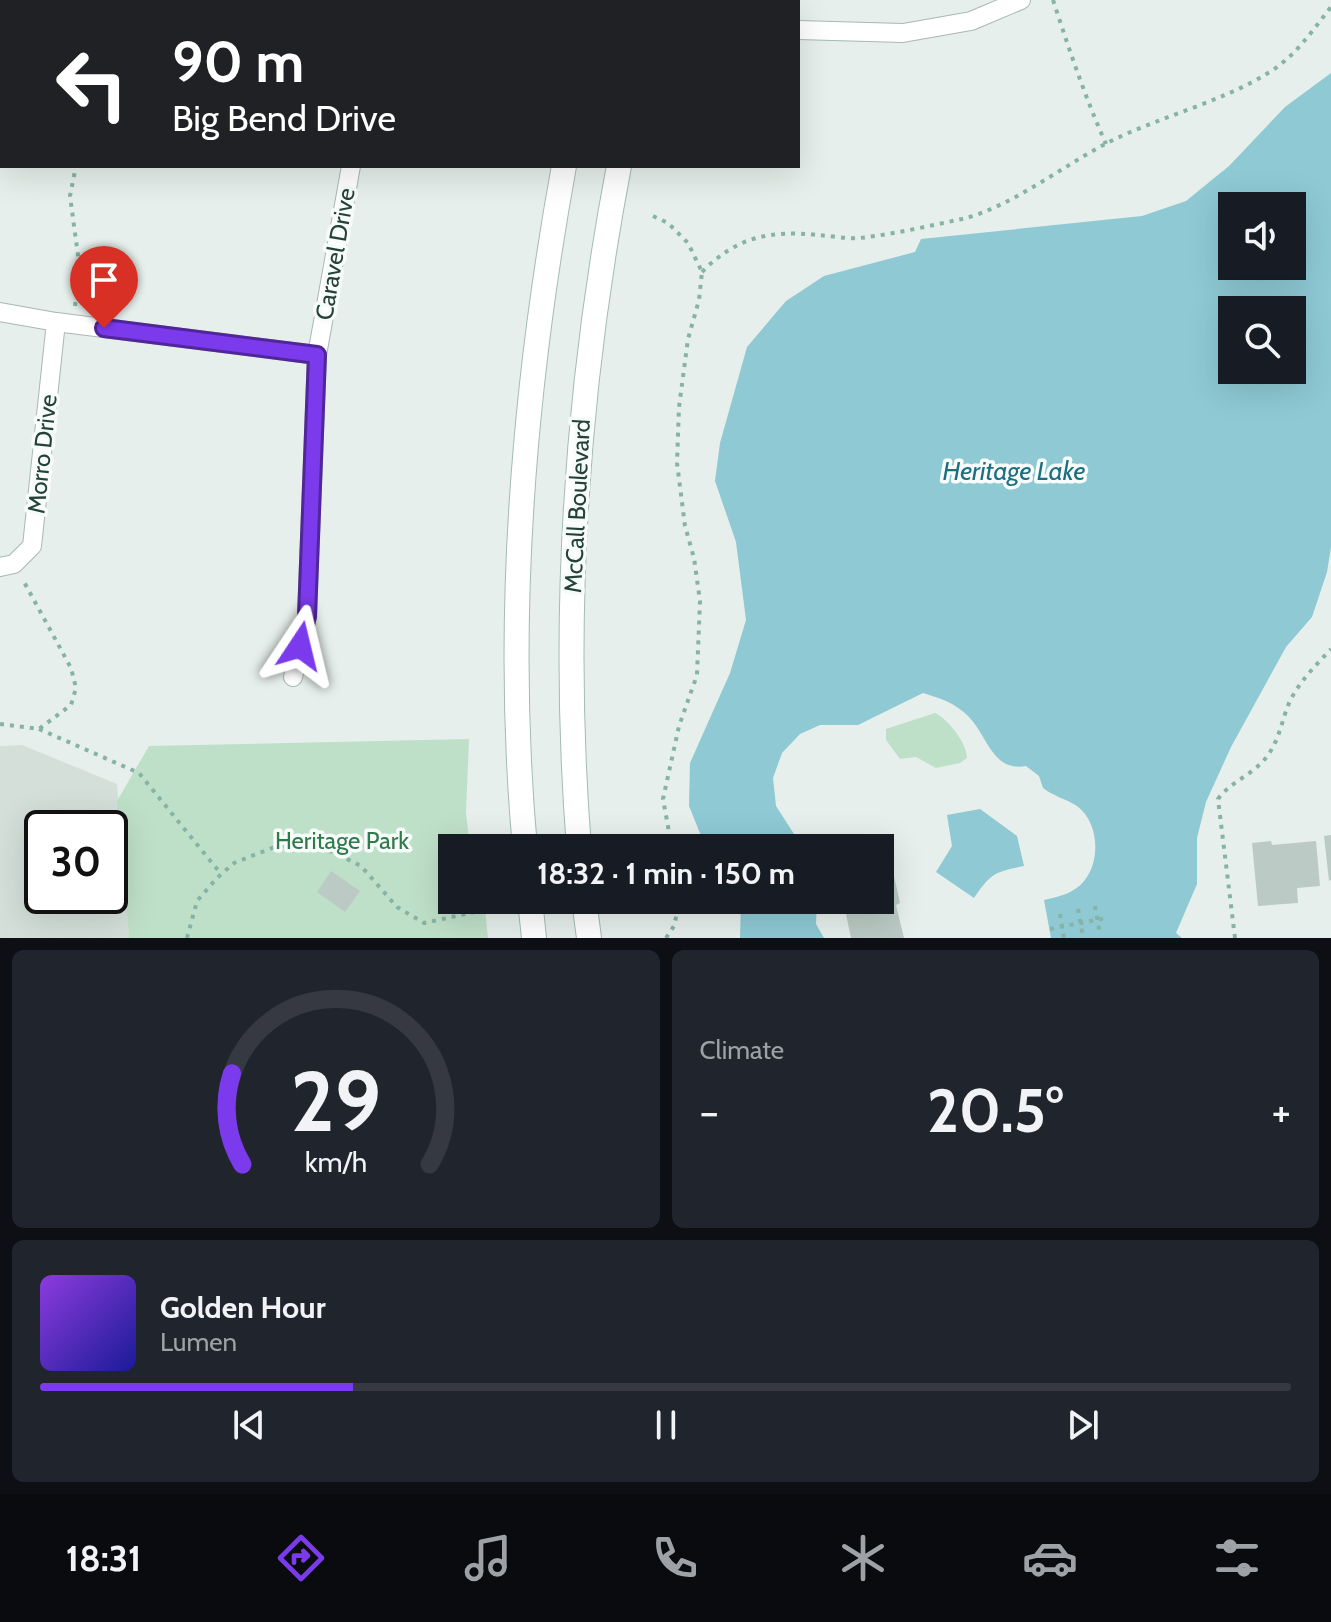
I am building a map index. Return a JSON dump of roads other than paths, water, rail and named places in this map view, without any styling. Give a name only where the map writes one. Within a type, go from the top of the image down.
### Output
[{"type":"main road","points":[[524,834],[516,661],[519,540],[531,373],[543,282],[564,168]]},
{"type":"main road","name":"McCall Boulevard","points":[[578,834],[571,690],[575,520],[584,398],[619,168]]},
{"type":"main road","points":[[531,914],[534,938]]},
{"type":"main road","points":[[586,914],[589,938]]},
{"type":"street","points":[[800,30],[903,33],[971,21],[1021,0]]},
{"type":"street","name":"Caravel Drive","points":[[293,677],[307,616],[317,355],[351,168]]},
{"type":"street","points":[[0,312],[317,355]]},
{"type":"street","name":"Morro Drive","points":[[7,566],[32,546],[65,323]]},
{"type":"water","name":"Heritage Lake","points":[[1331,73],[1331,547],[1327,572],[1312,617],[1286,647],[1231,747],[1206,802],[1197,838],[1197,884],[1176,933],[1182,938],[1051,938],[1044,900],[1076,889],[1089,873],[1095,853],[1090,822],[1077,806],[1043,788],[1039,776],[1026,766],[1005,764],[998,758],[963,711],[923,693],[858,725],[820,725],[800,734],[782,753],[773,778],[776,806],[794,834],[700,834],[689,806],[690,763],[730,673],[746,620],[736,542],[715,481],[720,443],[747,347],[786,301],[824,276],[915,252],[921,239],[1142,216],[1186,201],[1229,166],[1285,107]]},
{"type":"water","points":[[980,809],[1017,836],[1024,866],[994,875],[974,898],[936,872],[952,846],[947,815]]},
{"type":"water","points":[[741,914],[816,914],[816,924],[824,938],[740,938]]},
{"type":"park label","name":"Heritage Park","points":[[342,840]]}]
